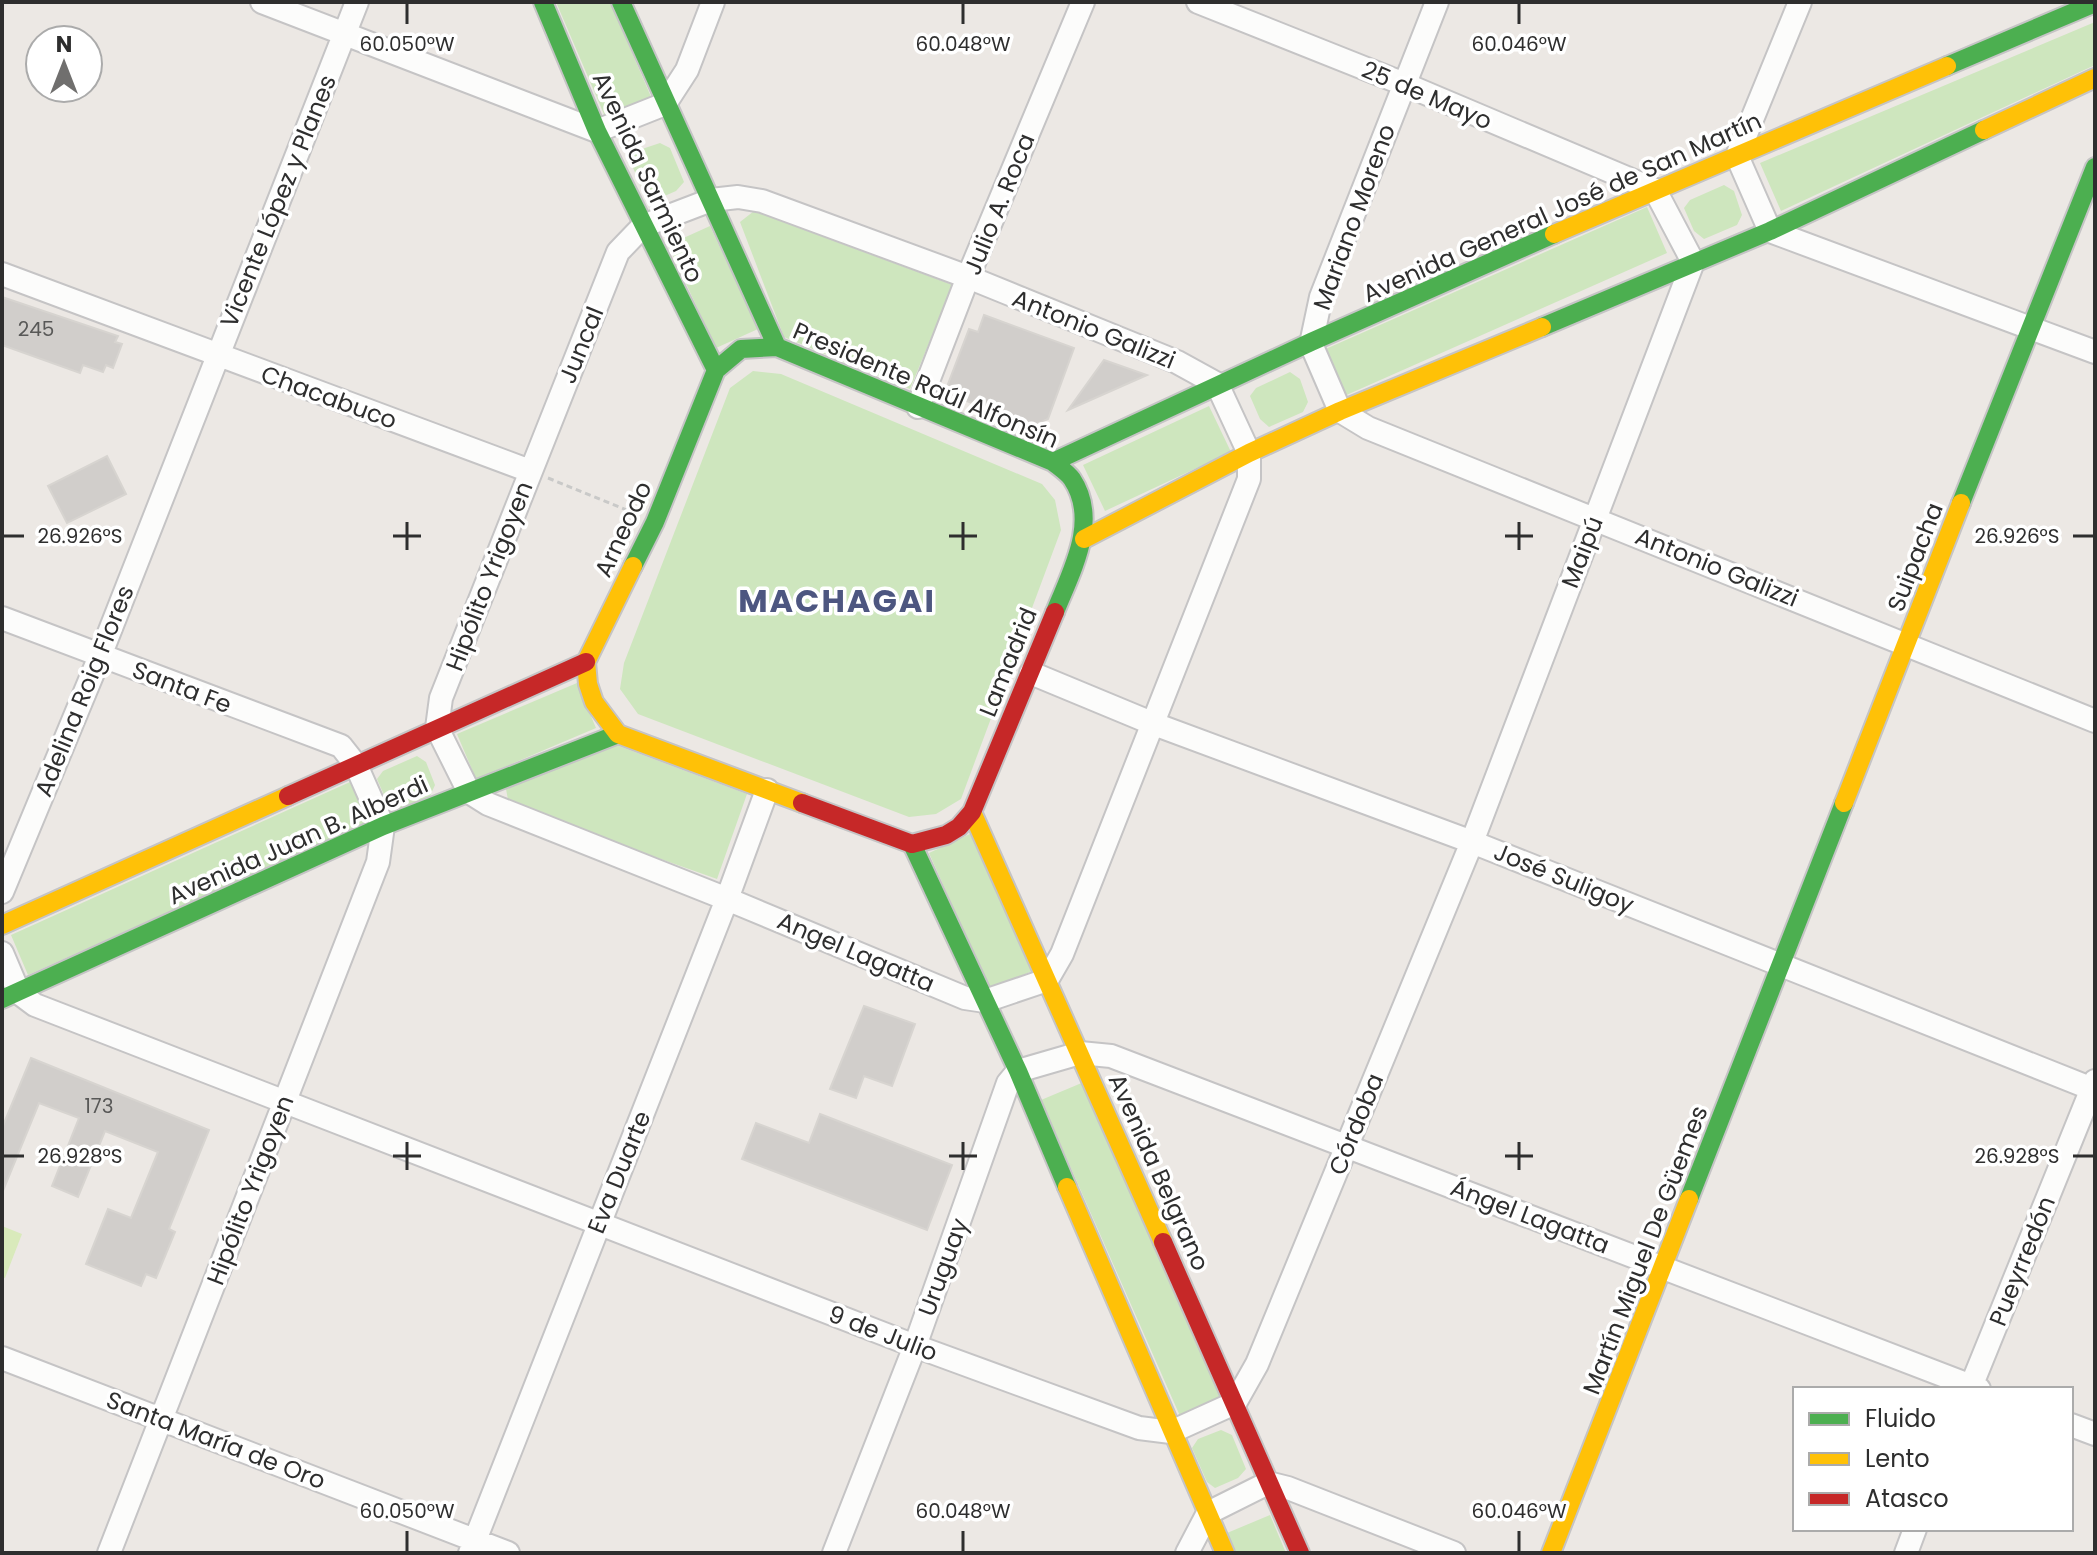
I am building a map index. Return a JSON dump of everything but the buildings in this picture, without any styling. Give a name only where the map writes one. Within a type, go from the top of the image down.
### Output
[{"type":"street","points":[[262,2],[597,131],[665,104],[687,70],[713,2]]},
{"type":"street","name":"Vicente López y Planes","points":[[217,356],[357,2]]},
{"type":"street","name":"Avenida Sarmiento","points":[[543,2],[597,131],[716,370]]},
{"type":"street","name":"Avenida Sarmiento","points":[[621,2],[777,347]]},
{"type":"street","name":"Julio A. Roca","points":[[918,407],[968,277],[1083,2]]},
{"type":"street","name":"25 de Mayo","points":[[1198,2],[1404,84],[1655,190]]},
{"type":"street","name":"Mariano Moreno","points":[[1311,344],[1321,297],[1437,2]]},
{"type":"street","points":[[1800,2],[1737,156],[1770,231],[2095,352]]},
{"type":"street","name":"Avenida General José de San Martín","points":[[1053,462],[1217,384],[1655,190],[2095,3]]},
{"type":"street","points":[[1084,539],[1249,453],[1340,411],[1770,231],[2095,78]]},
{"type":"street","name":"Suipacha","points":[[1782,965],[2095,167]]},
{"type":"street","points":[[1655,190],[1693,262]]},
{"type":"street","name":"Antonio Galizzi","points":[[643,226],[711,200],[738,197],[762,201],[968,277],[1177,362],[1217,384]]},
{"type":"street","name":"Juncal","points":[[530,471],[618,252],[643,226]]},
{"type":"street","name":"Maipú","points":[[1472,842],[1693,262]]},
{"type":"street","name":"Chacabuco","points":[[2,274],[530,471]]},
{"type":"street","points":[[1311,344],[1340,411]]},
{"type":"street","name":"Presidente Raúl Alfonsín","points":[[716,370],[741,349],[777,347],[1053,462],[1072,479],[1078,494]]},
{"type":"street","name":"Adelina Roig Flores","points":[[2,892],[100,656],[217,356]]},
{"type":"street","name":"Arneodo","points":[[586,662],[655,522],[716,370]]},
{"type":"street","points":[[985,1001],[1047,980],[1062,954],[1249,479],[1249,453],[1217,384]]},
{"type":"street","name":"Antonio Galizzi","points":[[1340,411],[1368,428],[1908,643],[2095,721]]},
{"type":"street","name":"Hipólito Yrigoyen","points":[[437,728],[441,698],[530,471]]},
{"type":"street","name":"Lamadrid","points":[[912,844],[947,837],[961,827],[972,812],[1084,539],[1083,509],[1078,494]]},
{"type":"street","name":"Santa Fe","points":[[2,618],[341,746],[356,765]]},
{"type":"street","points":[[586,662],[586,683],[595,706],[618,734],[912,844],[1018,1071],[1225,1553]]},
{"type":"street","name":"Avenida Juan B. Alberdi","points":[[2,925],[586,662]]},
{"type":"street","name":"José Suligoy","points":[[1031,673],[1154,724],[1472,842],[2094,1086]]},
{"type":"street","points":[[437,728],[469,792],[488,804],[727,899]]},
{"type":"street","name":"Avenida Juan B. Alberdi","points":[[10,996],[383,826],[618,734]]},
{"type":"street","points":[[356,765],[383,826]]},
{"type":"street","name":"Eva Duarte","points":[[472,1547],[767,790]]},
{"type":"street","name":"Avenida Belgrano","points":[[972,812],[1300,1553]]},
{"type":"street","name":"Hipólito Yrigoyen","points":[[109,1553],[378,862],[383,826]]},
{"type":"street","name":"Córdoba","points":[[1235,1403],[1257,1364],[1472,842]]},
{"type":"street","name":"Angel Lagatta","points":[[727,899],[965,998],[985,1001]]},
{"type":"street","points":[[2,953],[10,996]]},
{"type":"street","name":"Martín Miguel De Güemes","points":[[1551,1553],[1782,965]]},
{"type":"street","name":"9 de Julio","points":[[10,996],[915,1346],[1139,1428],[1171,1432]]},
{"type":"street","points":[[1018,1071],[1080,1053]]},
{"type":"street","name":"Ángel Lagatta","points":[[1080,1053],[1111,1056],[1970,1387]]},
{"type":"street","name":"Uruguay","points":[[834,1553],[915,1346],[1008,1083],[1018,1071]]},
{"type":"street","name":"Pueyrredón","points":[[1973,1387],[2094,1086]]},
{"type":"street","name":"Santa María de Oro","points":[[2,1358],[161,1419],[472,1547],[508,1553]]},
{"type":"street","points":[[1171,1432],[1235,1403]]},
{"type":"street","points":[[2073,1426],[2095,1434]]},
{"type":"street","points":[[1187,1553],[1208,1513],[1268,1483],[1454,1553]]},
{"type":"street","points":[[1906,1553],[1914,1531]]},
{"type":"path","points":[[530,471],[655,522]]},
{"type":"green space","points":[[556,2],[610,2],[652,99],[606,119]]},
{"type":"green space","points":[[2095,22],[2095,65],[1781,211],[1760,163]]},
{"type":"green space","points":[[660,143],[670,148],[684,182],[676,191],[653,201],[645,195],[630,161],[636,151]]},
{"type":"green space","points":[[1724,185],[1734,191],[1742,215],[1737,225],[1704,239],[1694,231],[1684,208],[1690,200]]},
{"type":"green space","points":[[1647,207],[1667,253],[1342,397],[1321,351]]},
{"type":"green space","points":[[754,211],[953,285],[910,389],[784,337],[740,222]]},
{"type":"green space","points":[[710,226],[758,329],[716,348],[668,245]]},
{"type":"green space","points":[[753,371],[781,374],[1042,484],[1055,500],[1061,530],[961,799],[936,814],[909,817],[638,714],[620,689],[624,663],[730,388]]},
{"type":"green space","points":[[1290,372],[1300,379],[1308,402],[1303,412],[1269,427],[1260,419],[1250,396],[1256,388]]},
{"type":"green space","points":[[1209,406],[1231,452],[1105,511],[1083,465]]},
{"type":"green space","points":[[577,683],[596,728],[476,779],[457,734]]},
{"type":"green space","points":[[616,745],[747,794],[717,879],[509,805],[506,789]]},
{"type":"green space","points":[[417,756],[426,762],[435,785],[430,796],[396,810],[387,802],[377,779],[383,771]]},
{"type":"green space","points":[[350,782],[368,822],[28,975],[11,935]]},
{"type":"green space","points":[[970,834],[1032,971],[990,990],[929,853]]},
{"type":"green space","points":[[1084,1082],[1222,1397],[1180,1416],[1041,1100]]},
{"type":"green space","points":[[2,1226],[22,1234],[5,1278],[2,1277]]},
{"type":"green space","points":[[1221,1430],[1232,1435],[1246,1469],[1238,1478],[1215,1488],[1207,1482],[1192,1448],[1198,1439]]},
{"type":"green space","points":[[1270,1515],[1286,1553],[1236,1553],[1227,1533]]},
{"type":"traffic: fast","points":[[543,2],[597,131],[716,370]]},
{"type":"traffic: fast","points":[[621,2],[777,347]]},
{"type":"traffic: fast","points":[[1947,66],[2095,3]]},
{"type":"traffic: fast","points":[[1542,327],[1770,231],[1984,130]]},
{"type":"traffic: fast","points":[[1961,503],[2095,167]]},
{"type":"traffic: fast","points":[[1053,462],[1554,234]]},
{"type":"traffic: fast","points":[[777,347],[1053,462],[1068,475],[1080,495],[1083,529],[1075,563],[1055,612]]},
{"type":"traffic: fast","points":[[633,566],[655,522],[716,370],[741,349],[777,347]]},
{"type":"traffic: fast","points":[[2,999],[383,826],[618,734]]},
{"type":"traffic: fast","points":[[1689,1199],[1844,803]]},
{"type":"traffic: fast","points":[[912,844],[1018,1071],[1067,1187]]},
{"type":"traffic: slow","points":[[1554,234],[1947,66]]},
{"type":"traffic: slow","points":[[1984,130],[2095,78]]},
{"type":"traffic: slow","points":[[1084,539],[1249,453],[1340,411],[1542,327]]},
{"type":"traffic: slow","points":[[1844,803],[1961,503]]},
{"type":"traffic: slow","points":[[633,566],[586,662],[594,702],[618,734],[802,803]]},
{"type":"traffic: slow","points":[[2,925],[288,796]]},
{"type":"traffic: slow","points":[[972,812],[1163,1242]]},
{"type":"traffic: slow","points":[[1067,1187],[1225,1553]]},
{"type":"traffic: slow","points":[[1551,1553],[1689,1199]]},
{"type":"traffic: jam","points":[[802,803],[912,844],[946,835],[959,827],[972,812],[1055,612]]},
{"type":"traffic: jam","points":[[288,796],[586,662]]},
{"type":"traffic: jam","points":[[1163,1242],[1300,1553]]},
{"type":"district","name":"MACHAGAI","points":[[837,600]]}]
